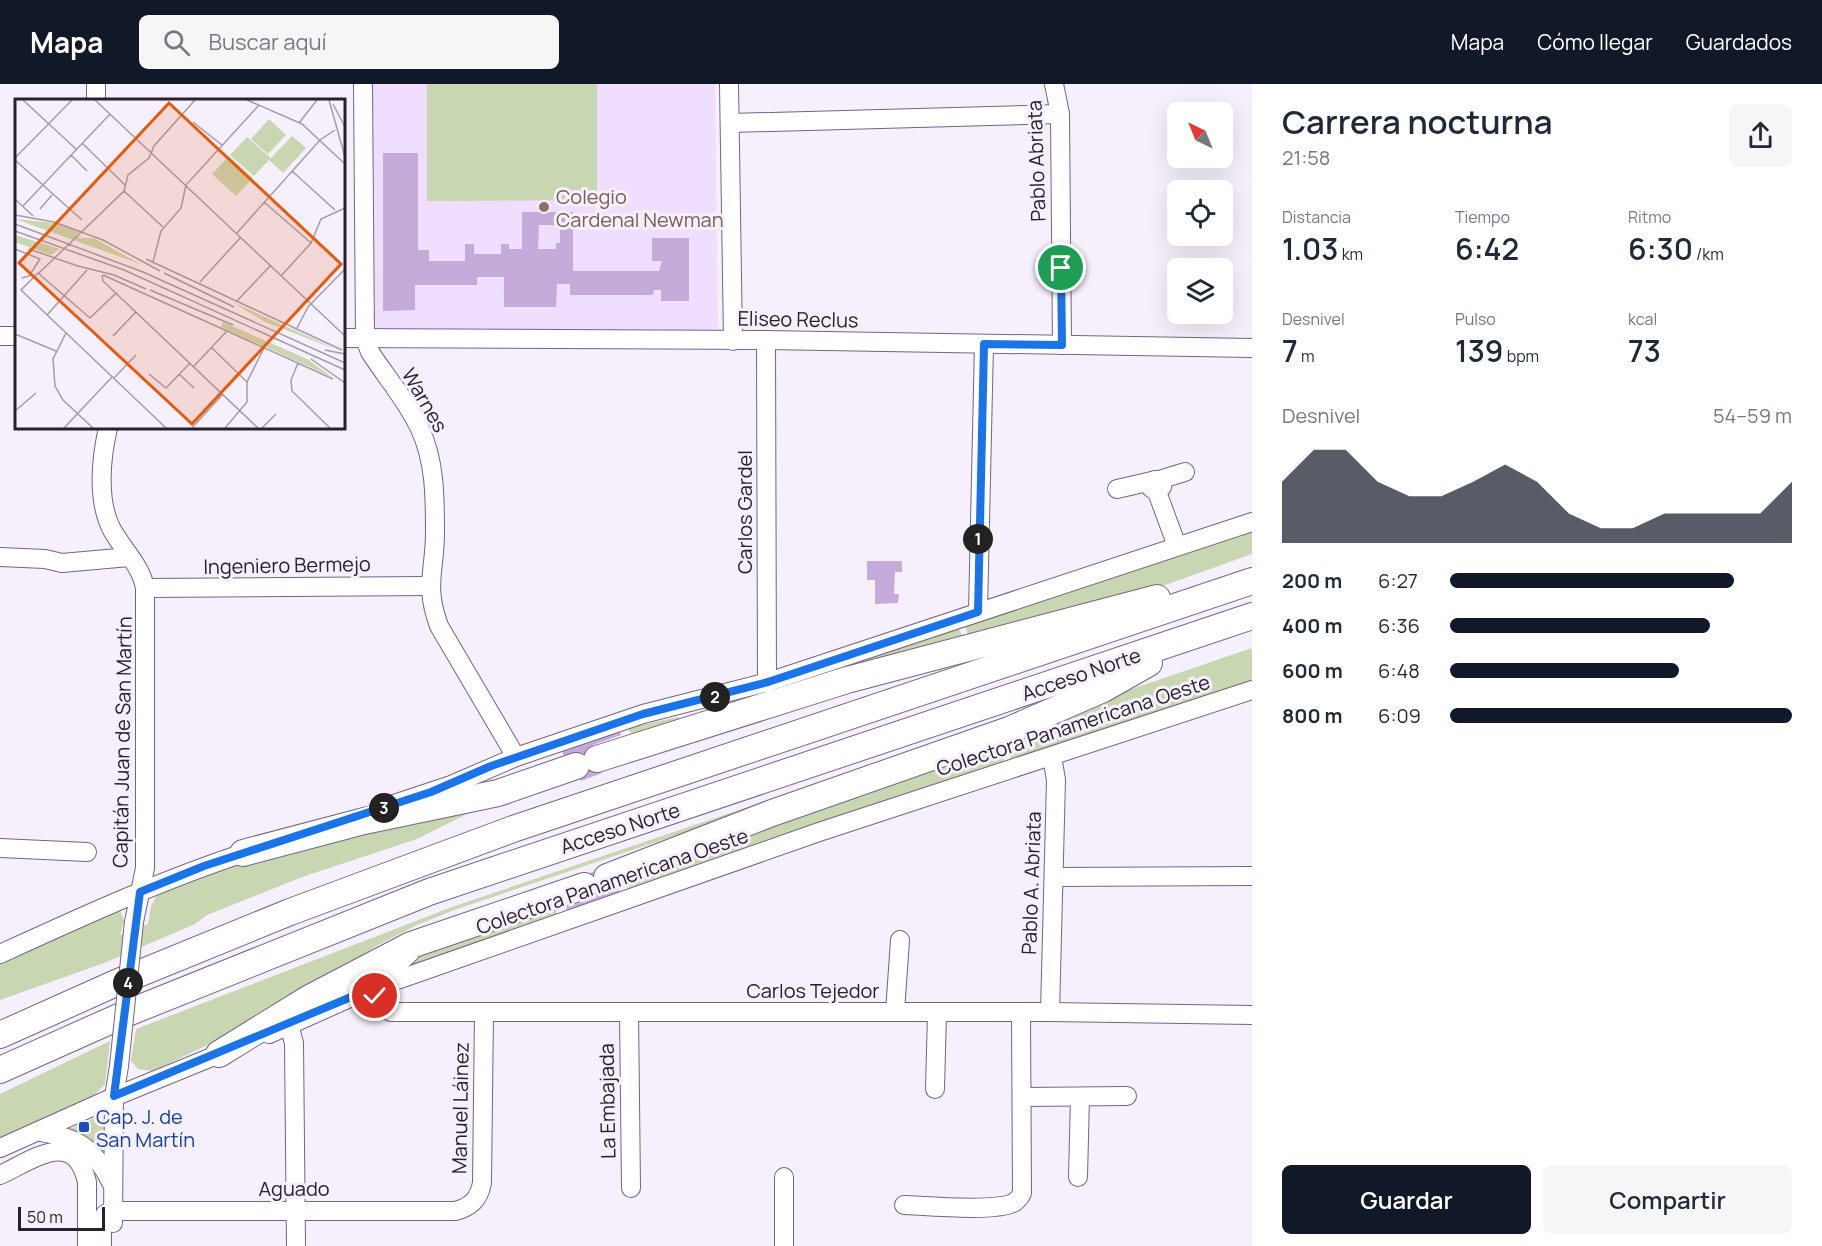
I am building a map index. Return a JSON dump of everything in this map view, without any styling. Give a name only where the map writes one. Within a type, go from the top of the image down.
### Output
[{"type":"highway","points":[[243,853],[364,821],[498,793],[858,677],[1143,600],[1252,581]]},
{"type":"highway","name":"Acceso Norte","points":[[0,1035],[116,983],[290,912],[513,829],[1252,581]]},
{"type":"highway","name":"Acceso Norte","points":[[0,1070],[158,1000],[429,892],[1252,616]]},
{"type":"highway","points":[[219,1054],[308,999],[411,945],[595,882],[772,813],[1009,730],[1102,688],[1210,630]]},
{"type":"highway","points":[[374,993],[390,966],[411,945]]},
{"type":"street","name":"Warnes","points":[[363,84],[365,339],[370,352],[419,427],[427,447],[435,483],[435,536],[429,586],[432,606],[440,626],[516,757]]},
{"type":"street","points":[[729,84],[734,341]]},
{"type":"street","name":"Pablo Abriata","points":[[1054,84],[1060,114],[1062,345]]},
{"type":"street","points":[[730,123],[1060,114]]},
{"type":"street","name":"Eliseo Reclus","points":[[345,338],[766,340],[1252,348]]},
{"type":"street","name":"Carlos Gardel","points":[[766,340],[767,674]]},
{"type":"street","points":[[978,612],[984,344]]},
{"type":"street","name":"Capitán Juan de San Martín","points":[[108,429],[103,459],[104,508],[112,529],[143,576],[146,588],[145,868],[134,922],[114,1096],[113,1246]]},
{"type":"street","points":[[1117,489],[1156,485],[1185,472]]},
{"type":"street","points":[[1156,485],[1177,546]]},
{"type":"street","points":[[0,954],[140,892],[243,853],[431,792],[516,757],[767,674],[978,612],[1252,522]]},
{"type":"street","points":[[0,557],[62,562],[129,557]]},
{"type":"street","name":"Ingeniero Bermejo","points":[[146,588],[429,586]]},
{"type":"street","name":"Colectora Panamericana Oeste","points":[[0,1148],[41,1132],[114,1096],[374,993],[819,832],[1252,690]]},
{"type":"street","name":"Pablo A. Abriata","points":[[1050,1012],[1056,780],[1052,756]]},
{"type":"street","points":[[0,848],[87,852]]},
{"type":"street","points":[[1054,877],[1252,876]]},
{"type":"street","points":[[895,1012],[900,940]]},
{"type":"street","name":"Carlos Tejedor","points":[[374,993],[391,1012],[1050,1012],[1252,1016]]},
{"type":"street","name":"Manuel Láinez","points":[[473,1203],[482,1183],[484,1012]]},
{"type":"street","name":"La Embajada","points":[[629,1012],[631,1188]]},
{"type":"street","points":[[936,1089],[937,1013]]},
{"type":"street","points":[[904,1205],[994,1206],[1013,1203],[1019,1199],[1022,1193],[1021,1013]]},
{"type":"street","points":[[289,1025],[294,1043],[296,1246]]},
{"type":"street","points":[[1078,1177],[1080,1096]]},
{"type":"street","points":[[1023,1097],[1127,1096]]},
{"type":"street","points":[[41,1132],[68,1136],[83,1144],[95,1156],[113,1184]]},
{"type":"street","points":[[0,1175],[51,1152],[66,1151],[75,1158],[87,1182],[87,1246]]},
{"type":"street","points":[[784,1177],[784,1246]]},
{"type":"street","name":"Aguado","points":[[112,1211],[455,1211],[473,1203]]},
{"type":"street","points":[[102,1246],[102,1220],[105,1214],[112,1211]]},
{"type":"shaded area","name":"Colegio Cardenal Newman","points":[[372,84],[715,84],[718,330],[371,329]]},
{"type":"green space","points":[[427,84],[597,84],[597,200],[427,201]]},
{"type":"green space","points":[[1252,530],[1252,554],[1168,584],[970,640],[965,626]]},
{"type":"green space","points":[[959,628],[965,644],[860,665],[860,662]]},
{"type":"green space","points":[[1252,648],[1252,682],[1012,764],[1004,737],[1117,694]]},
{"type":"green space","points":[[678,717],[682,721],[633,737],[628,728]]},
{"type":"green space","points":[[998,738],[1005,765],[630,893],[627,887],[642,875]]},
{"type":"green space","points":[[819,783],[820,787],[454,910],[417,925],[380,944],[253,1023],[153,1071],[138,1069],[131,1061],[136,1029],[452,907]]},
{"type":"green space","points":[[471,812],[417,839],[305,876],[207,915],[195,924],[104,963],[0,1000],[0,962],[100,916],[120,910],[124,921],[120,935],[148,924],[151,906],[156,897],[154,895],[162,890],[268,853]]},
{"type":"green space","points":[[554,906],[558,918],[392,974],[401,960]]},
{"type":"green space","points":[[110,1041],[105,1084],[92,1098],[0,1137],[0,1094]]},
{"type":"green space","points":[[94,1118],[102,1120],[106,1125],[105,1152],[100,1153],[70,1129]]},
{"type":"building","points":[[383,153],[418,153],[418,250],[429,250],[429,261],[465,261],[465,244],[474,244],[474,254],[501,254],[501,244],[509,244],[509,249],[522,249],[522,212],[573,212],[573,271],[659,271],[662,261],[652,261],[652,238],[689,238],[689,301],[661,301],[661,290],[654,290],[653,295],[570,295],[570,284],[557,284],[556,307],[504,307],[504,277],[477,277],[477,285],[415,285],[415,310],[383,311]],"holes":[[[539,225],[560,225],[560,243],[556,243],[556,249],[538,249]]]},
{"type":"building","points":[[867,561],[902,561],[902,572],[895,572],[894,594],[899,594],[898,603],[875,604],[875,580],[867,580]]},
{"type":"building","points":[[619,728],[621,735],[593,745],[602,773],[581,781],[572,753],[564,756],[561,749]]},
{"type":"building","points":[[604,868],[611,892],[619,890],[621,895],[567,912],[566,907],[589,900],[581,876]]},
{"type":"place","name":"Colegio Cardenal Newman","points":[[544,207]]},
{"type":"place","name":"Cap. J. de San Martín","points":[[84,1127]]},
{"type":"route","points":[[375,996],[378,1002],[363,992],[289,1025],[114,1096],[134,922],[140,892],[204,866],[431,792],[491,766],[643,714],[768,682],[978,612],[976,592],[984,344],[1062,345],[1061,268]]}]
